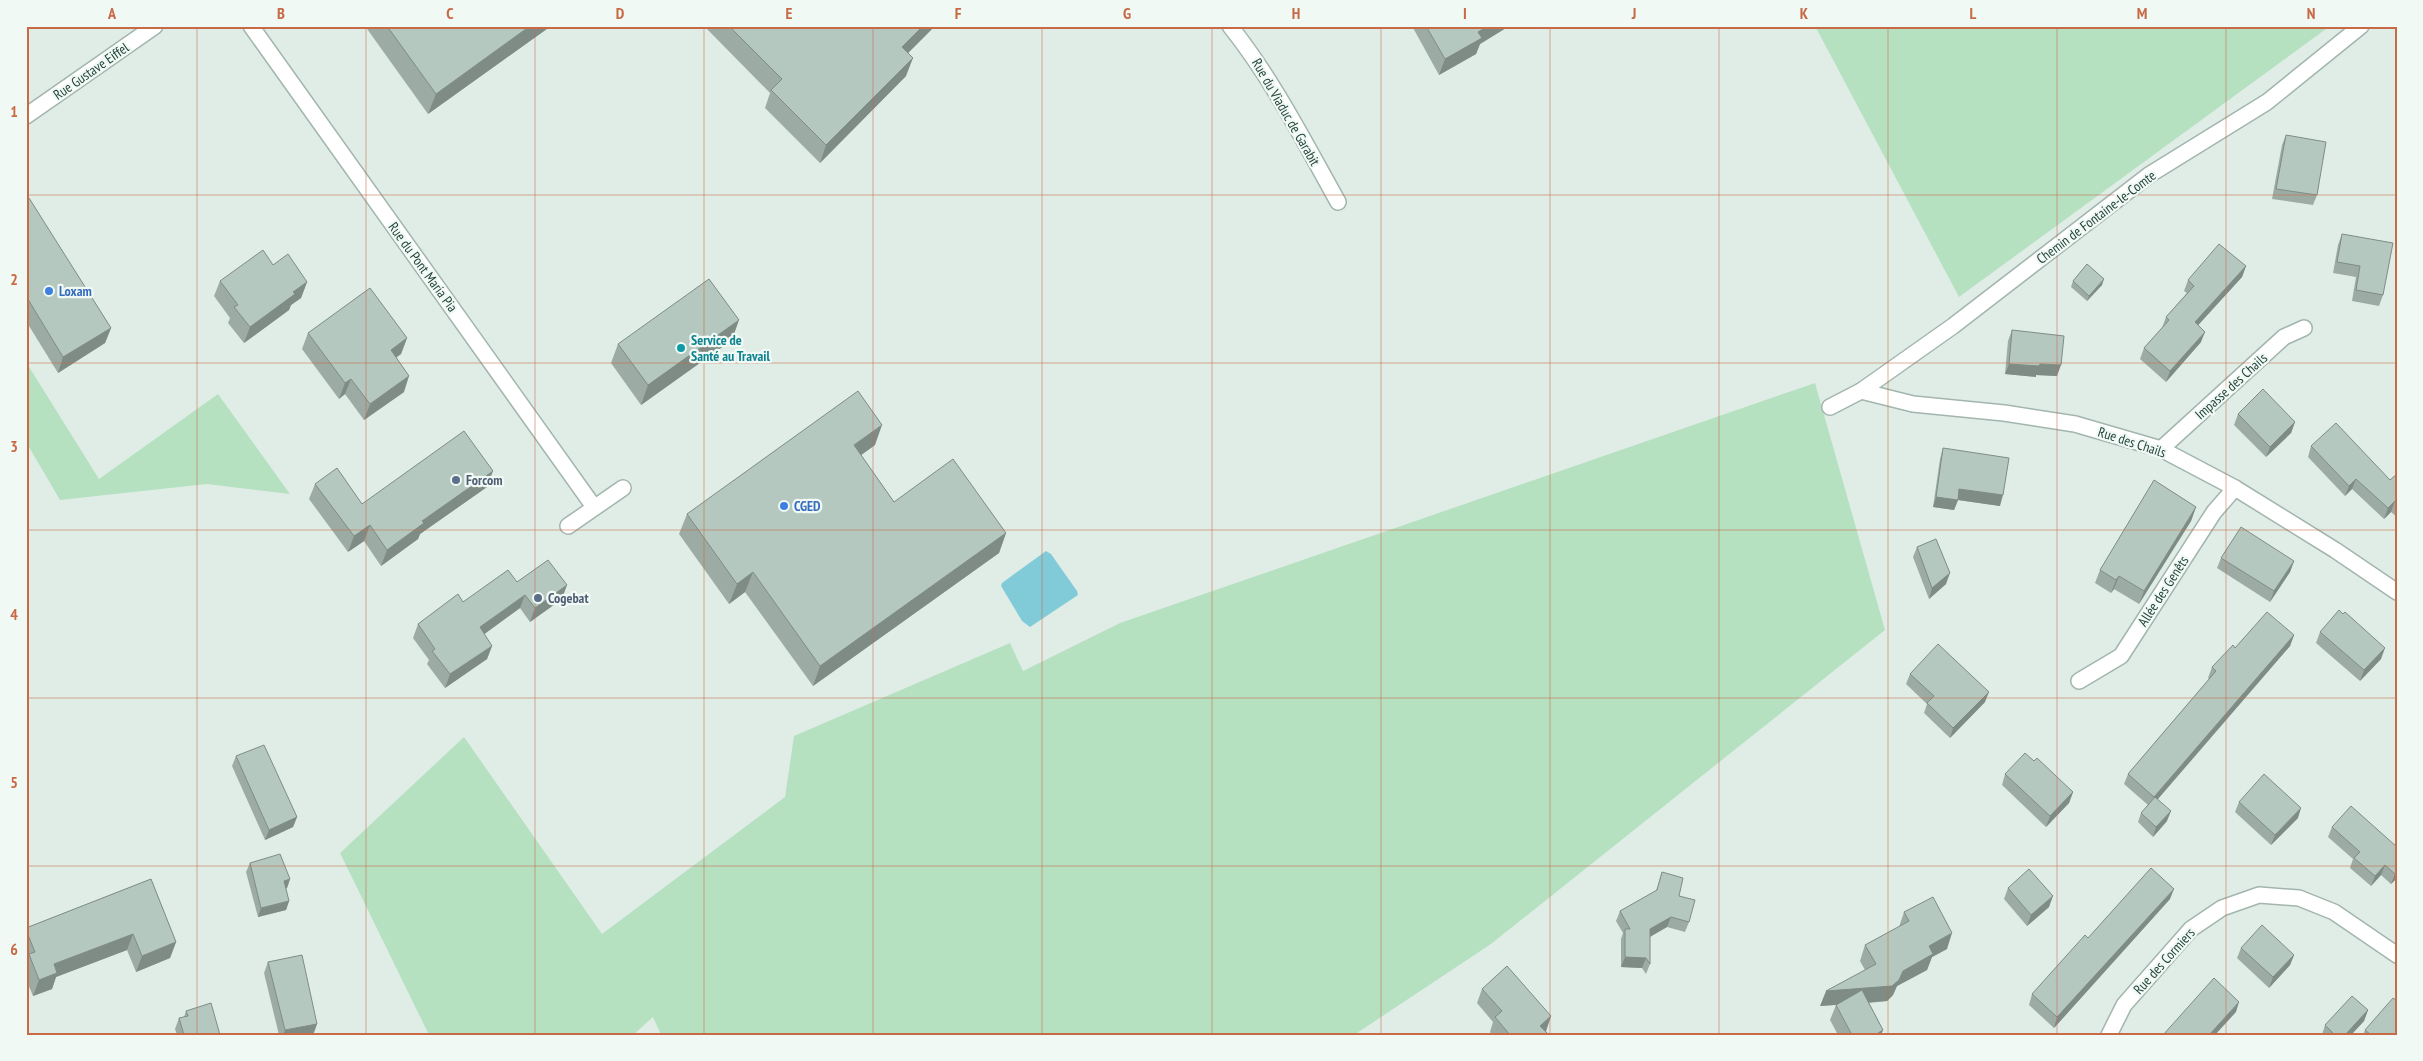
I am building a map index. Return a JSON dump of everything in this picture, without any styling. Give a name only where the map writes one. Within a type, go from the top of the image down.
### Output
[{"type":"street","name":"Rue Gustave Eiffel","points":[[26,116],[155,26]]},
{"type":"street","name":"Rue du Pont Maria Pia","points":[[251,26],[594,507]]},
{"type":"street","name":"Rue du Viaduc de Garabit","points":[[1230,26],[1253,55],[1280,97],[1338,202]]},
{"type":"street","name":"Chemin de Fontaine-le-Comte","points":[[1830,407],[1861,391],[1953,326],[2149,175],[2266,102],[2361,26]]},
{"type":"street","name":"Impasse des Chails","points":[[2161,450],[2284,337],[2304,328]]},
{"type":"street","name":"Rue des Chails","points":[[1861,391],[1912,404],[2004,413],[2075,424],[2161,450],[2235,488],[2336,550],[2397,592]]},
{"type":"street","points":[[568,526],[623,488]]},
{"type":"street","name":"Allée des Genêts","points":[[2079,681],[2121,656],[2214,512],[2235,488]]},
{"type":"street","name":"Rue des Cormiers","points":[[2109,1035],[2124,1005],[2190,929],[2222,908],[2259,895],[2299,898],[2334,912],[2397,955]]},
{"type":"green space","points":[[1815,26],[2330,26],[1959,297]]},
{"type":"green space","points":[[26,362],[99,479],[218,394],[290,494],[207,484],[60,500],[26,442]]},
{"type":"green space","points":[[1815,383],[1885,630],[1491,944],[1354,1035],[661,1035],[653,1017],[633,1035],[429,1035],[340,853],[464,737],[602,934],[785,797],[794,736],[1010,643],[1023,671],[1120,623]]},
{"type":"water","points":[[1046,551],[1051,554],[1078,595],[1030,627],[1022,621],[1001,586],[1002,583]]},
{"type":"building","points":[[387,26],[530,26],[436,94]]},
{"type":"building","points":[[729,26],[923,26],[902,47],[913,58],[826,145],[771,90],[782,79]]},
{"type":"building","points":[[1426,26],[1488,26],[1478,32],[1482,38],[1445,59]]},
{"type":"building","points":[[2286,135],[2326,142],[2317,195],[2276,189]]},
{"type":"building","points":[[29,198],[111,328],[63,357],[26,296],[26,200]]},
{"type":"building","points":[[2342,234],[2393,243],[2383,295],[2356,290],[2360,266],[2337,262]]},
{"type":"building","points":[[2219,244],[2246,266],[2195,322],[2205,332],[2170,371],[2144,348],[2169,320],[2166,317],[2194,286],[2188,280]]},
{"type":"building","points":[[263,250],[273,265],[288,254],[307,282],[293,292],[295,294],[250,327],[234,307],[238,305],[220,281]]},
{"type":"building","points":[[2087,264],[2104,279],[2089,296],[2073,281]]},
{"type":"building","name":"Service de Santé au Travail","points":[[709,279],[739,320],[648,385],[618,344]]},
{"type":"building","points":[[370,288],[407,338],[391,350],[409,376],[370,404],[351,379],[345,383],[308,333]]},
{"type":"building","points":[[2012,330],[2064,336],[2061,365],[2009,364]]},
{"type":"building","points":[[2263,389],[2295,422],[2270,447],[2238,414]]},
{"type":"building","points":[[858,391],[882,425],[854,445],[894,502],[953,459],[1006,533],[820,666],[753,572],[737,584],[687,514]]},
{"type":"building","points":[[2336,423],[2390,480],[2397,474],[2397,503],[2395,501],[2388,508],[2356,479],[2349,486],[2311,446]]},
{"type":"building","points":[[464,431],[493,471],[422,521],[424,523],[387,550],[370,525],[354,536],[315,484],[337,468],[362,504]]},
{"type":"building","points":[[1943,448],[2009,458],[2003,495],[1959,489],[1958,500],[1936,497]]},
{"type":"building","points":[[2154,480],[2196,507],[2144,591],[2119,576],[2116,580],[2100,570]]},
{"type":"building","points":[[2241,527],[2294,561],[2274,591],[2221,558]]},
{"type":"building","points":[[1936,539],[1950,573],[1932,588],[1917,547]]},
{"type":"building","points":[[548,560],[567,585],[535,608],[525,595],[480,627],[492,646],[450,674],[432,651],[435,649],[418,624],[458,594],[463,602],[508,570],[517,582]]},
{"type":"building","points":[[2339,610],[2343,614],[2345,612],[2385,648],[2364,670],[2320,632]]},
{"type":"building","points":[[2267,612],[2294,635],[2154,797],[2128,774],[2216,671],[2212,667],[2233,645],[2235,648]]},
{"type":"building","points":[[1938,644],[1989,692],[1953,728],[1927,703],[1934,696],[1910,674]]},
{"type":"building","points":[[264,745],[297,817],[269,830],[236,756]]},
{"type":"building","points":[[2025,753],[2034,761],[2037,758],[2073,792],[2050,816],[2005,774]]},
{"type":"building","points":[[2264,774],[2301,808],[2275,835],[2239,802]]},
{"type":"building","points":[[2155,797],[2171,811],[2156,827],[2141,813]]},
{"type":"building","points":[[2351,806],[2397,847],[2397,872],[2395,874],[2385,865],[2375,876],[2354,858],[2360,852],[2332,827]]},
{"type":"building","points":[[280,854],[290,879],[284,881],[289,901],[261,908],[250,863]]},
{"type":"building","points":[[2151,868],[2174,889],[2057,1017],[2032,994],[2085,935],[2088,938]]},
{"type":"building","points":[[2029,869],[2053,896],[2031,915],[2008,888]]},
{"type":"building","points":[[1662,872],[1683,878],[1679,896],[1695,900],[1689,922],[1671,917],[1650,929],[1650,964],[1646,958],[1625,957],[1625,929],[1630,929],[1620,911],[1657,890]]},
{"type":"building","points":[[151,879],[176,942],[142,956],[133,934],[54,964],[57,973],[39,980],[29,954],[35,952],[26,928]]},
{"type":"building","points":[[1933,897],[1952,933],[1929,946],[1933,954],[1903,971],[1899,980],[1892,986],[1826,991],[1876,964],[1865,945],[1909,921],[1904,912]]},
{"type":"building","points":[[2262,925],[2294,955],[2273,977],[2241,948]]},
{"type":"building","points":[[302,955],[317,1024],[285,1030],[268,962]]},
{"type":"building","points":[[1507,966],[1551,1016],[1540,1026],[1549,1035],[1510,1035],[1495,1017],[1502,1011],[1482,989]]},
{"type":"building","points":[[2214,978],[2239,1002],[2209,1035],[2163,1035]]},
{"type":"building","points":[[1862,990],[1883,1030],[1875,1035],[1852,1035],[1836,1005]]},
{"type":"building","points":[[2352,996],[2368,1010],[2345,1035],[2335,1035],[2325,1025]]},
{"type":"building","points":[[2393,998],[2397,1001],[2397,1035],[2371,1035],[2365,1030]]},
{"type":"building","points":[[211,1003],[220,1035],[184,1035],[179,1018],[188,1016],[186,1011]]},
{"type":"place","name":"Loxam","points":[[49,291]]},
{"type":"place","name":"Service de Santé au Travail","points":[[681,348]]},
{"type":"place","name":"Forcom","points":[[456,480]]},
{"type":"place","name":"CGED","points":[[784,506]]},
{"type":"place","name":"Cogebat","points":[[538,598]]}]
